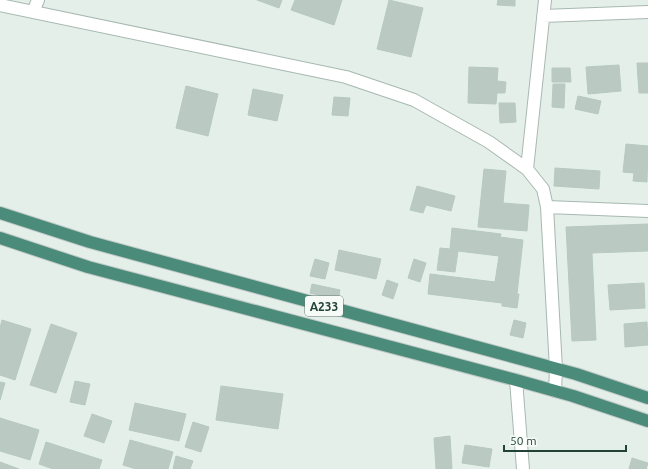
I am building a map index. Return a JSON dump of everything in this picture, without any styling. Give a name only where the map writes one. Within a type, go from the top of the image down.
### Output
[{"type":"highway","name":"A233","points":[[0,213],[90,242],[556,369],[648,398]]},
{"type":"highway","name":"A233","points":[[0,238],[88,268],[516,380],[648,421]]},
{"type":"street","points":[[33,12],[38,0]]},
{"type":"street","points":[[526,169],[545,0]]},
{"type":"street","points":[[0,5],[346,77],[414,100],[490,142],[526,169],[543,189],[547,207],[556,369],[555,391]]},
{"type":"street","points":[[543,16],[648,12]]},
{"type":"street","points":[[547,207],[648,211]]},
{"type":"street","points":[[516,380],[523,469]]},
{"type":"building","points":[[257,0],[282,0],[279,8]]},
{"type":"building","points":[[295,0],[342,0],[334,25],[291,10]]},
{"type":"building","points":[[389,0],[423,8],[411,57],[377,49]]},
{"type":"building","points":[[498,0],[515,0],[515,6],[497,5]]},
{"type":"building","points":[[637,63],[648,63],[648,93],[639,93]]},
{"type":"building","points":[[619,65],[621,91],[588,94],[586,67]]},
{"type":"building","points":[[469,67],[498,68],[497,81],[506,82],[505,93],[497,93],[496,104],[468,103]]},
{"type":"building","points":[[552,68],[570,68],[571,82],[552,82]]},
{"type":"building","points":[[553,84],[565,84],[564,108],[552,107]]},
{"type":"building","points":[[186,86],[218,94],[208,136],[176,128]]},
{"type":"building","points":[[253,89],[283,95],[277,121],[248,115]]},
{"type":"building","points":[[578,96],[601,101],[598,114],[575,109]]},
{"type":"building","points":[[334,97],[350,98],[348,116],[332,115]]},
{"type":"building","points":[[499,103],[515,103],[516,122],[500,123]]},
{"type":"building","points":[[626,144],[648,146],[647,182],[633,181],[634,173],[623,172]]},
{"type":"building","points":[[555,168],[600,171],[599,189],[554,186]]},
{"type":"building","points":[[484,169],[506,171],[503,203],[529,205],[527,231],[478,227]]},
{"type":"building","points":[[417,186],[455,196],[451,211],[426,205],[423,213],[410,210]]},
{"type":"building","points":[[648,224],[648,251],[592,253],[596,340],[572,341],[566,227]]},
{"type":"building","points":[[452,228],[501,234],[500,237],[523,240],[517,294],[519,294],[517,308],[502,306],[502,303],[428,294],[430,274],[495,282],[499,256],[458,251],[455,272],[437,270],[440,248],[450,249]]},
{"type":"building","points":[[339,250],[381,259],[376,279],[335,270]]},
{"type":"building","points":[[315,259],[329,263],[325,279],[310,276]]},
{"type":"building","points":[[414,259],[426,263],[420,282],[408,278]]},
{"type":"building","points":[[387,280],[398,284],[393,299],[382,295]]},
{"type":"building","points":[[644,283],[645,308],[610,310],[608,285]]},
{"type":"building","points":[[312,284],[340,290],[338,300],[310,293]]},
{"type":"building","points":[[2,320],[31,329],[15,380],[0,375],[0,328]]},
{"type":"building","points":[[514,320],[526,323],[523,338],[510,335]]},
{"type":"building","points":[[647,322],[648,345],[625,347],[624,324]]},
{"type":"building","points":[[51,324],[77,333],[56,393],[30,385]]},
{"type":"building","points":[[75,381],[90,384],[85,405],[70,402]]},
{"type":"building","points":[[0,382],[5,383],[0,400]]},
{"type":"building","points":[[221,386],[283,394],[278,429],[216,420]]},
{"type":"building","points":[[135,403],[186,414],[179,441],[129,430]]},
{"type":"building","points":[[92,414],[112,421],[104,443],[84,436]]},
{"type":"building","points":[[0,418],[39,430],[30,460],[0,451]]},
{"type":"building","points":[[193,422],[209,427],[201,452],[185,447]]},
{"type":"building","points":[[450,436],[452,469],[436,469],[434,438]]},
{"type":"building","points":[[130,440],[173,452],[168,469],[136,469],[123,465]]},
{"type":"building","points":[[46,442],[102,460],[99,469],[53,469],[39,464]]},
{"type":"building","points":[[465,445],[492,449],[489,467],[462,463]]},
{"type":"building","points":[[176,456],[193,461],[190,469],[173,469]]},
{"type":"building","points":[[632,458],[648,463],[646,469],[629,469]]},
{"type":"building","points":[[0,462],[19,469],[0,469]]}]
